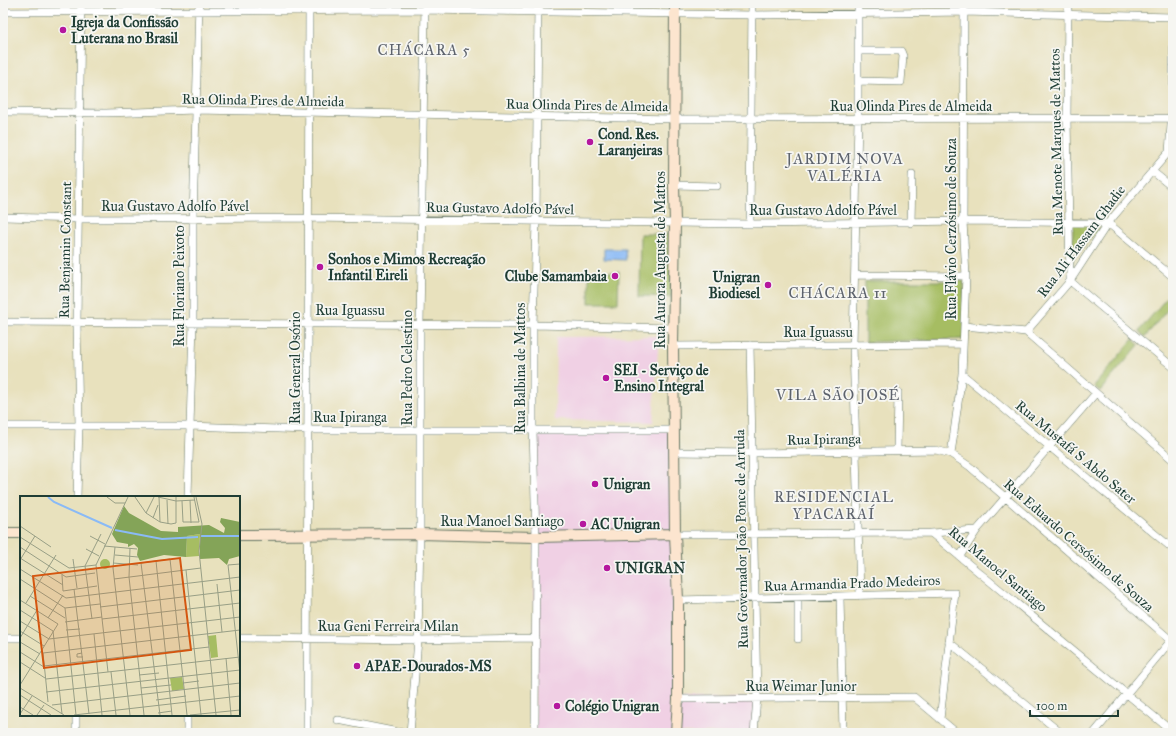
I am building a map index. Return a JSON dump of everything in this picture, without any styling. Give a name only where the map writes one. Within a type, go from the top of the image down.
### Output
[{"type":"street","name":"Rua Benjamin Constant","points":[[77,496],[79,425],[77,323],[80,219],[81,3]]},
{"type":"street","name":"Rua Floriano Peixoto","points":[[188,496],[193,322],[192,219],[200,3]]},
{"type":"street","points":[[750,224],[752,3]]},
{"type":"street","points":[[858,3],[858,119],[853,345],[860,533],[860,596]]},
{"type":"street","name":"Rua Flávio Cerzósimo de Souza","points":[[951,454],[962,374],[966,276],[963,221],[964,3]]},
{"type":"street","name":"Rua Menote Marques de Mattos","points":[[1068,3],[1067,119],[1070,281]]},
{"type":"street","points":[[3,12],[200,12],[309,7],[538,7],[675,8],[752,15],[964,12],[1173,18]]},
{"type":"street","name":"Rua General Osório","points":[[307,733],[309,7]]},
{"type":"street","name":"Rua Pedro Celestino","points":[[410,733],[418,640],[420,534],[421,219],[425,7]]},
{"type":"street","name":"Rua Balbina de Mattos","points":[[535,733],[536,537],[533,430],[533,325],[536,222],[538,7]]},
{"type":"street","name":"Rua Aurora Augusta de Mattos","points":[[675,8],[675,223],[673,346],[675,534],[678,600],[678,699],[676,733]]},
{"type":"street","points":[[1171,150],[1173,24]]},
{"type":"street","points":[[858,51],[901,51],[903,56],[902,82],[858,82]]},
{"type":"street","name":"Rua Olinda Pires de Almeida","points":[[3,112],[80,113],[196,110],[308,114],[675,120],[1171,118]]},
{"type":"street","name":"Rua Ali Hassam Ghadie","points":[[1026,332],[1070,281],[1108,223],[1171,150]]},
{"type":"street","points":[[1152,171],[1173,188]]},
{"type":"street","points":[[911,222],[912,175]]},
{"type":"street","points":[[674,185],[717,186]]},
{"type":"street","name":"Rua Gustavo Adolfo Pável","points":[[3,217],[80,219],[421,219],[536,222],[750,224],[963,221],[1070,221],[1108,223]]},
{"type":"street","points":[[1108,223],[1173,277]]},
{"type":"street","points":[[855,275],[966,276]]},
{"type":"street","points":[[1070,281],[1173,367]]},
{"type":"street","name":"Rua Iguassu","points":[[3,322],[533,325],[673,328]]},
{"type":"street","points":[[964,326],[1026,332],[1173,460]]},
{"type":"street","name":"Rua Iguassu","points":[[673,346],[750,344],[963,344]]},
{"type":"street","name":"Rua Governador João Ponce de Arruda","points":[[750,344],[755,599],[756,698],[754,733]]},
{"type":"street","name":"Rua Mustafá S Abdo Sater","points":[[962,374],[1173,549]]},
{"type":"street","points":[[897,450],[898,392]]},
{"type":"street","points":[[960,556],[977,530],[1006,499],[1096,393]]},
{"type":"street","name":"Rua Ipiranga","points":[[3,426],[189,426],[308,430],[674,430]]},
{"type":"street","name":"Rua Ipiranga","points":[[674,452],[753,453],[936,450],[951,454],[969,466]]},
{"type":"street","name":"Rua Eduardo Cersósimo de Souza","points":[[969,466],[1172,640]]},
{"type":"street","points":[[931,533],[977,530]]},
{"type":"street","points":[[3,533],[20,533]]},
{"type":"street","name":"Rua Manoel Santiago","points":[[240,535],[420,534],[536,537],[675,534],[931,533],[1173,732]]},
{"type":"street","name":"Rua Armandia Prado Medeiros","points":[[678,600],[955,593],[949,642]]},
{"type":"street","points":[[840,597],[843,733]]},
{"type":"street","points":[[798,598],[798,639]]},
{"type":"street","points":[[3,638],[20,638]]},
{"type":"street","name":"Rua Geni Ferreira Milan","points":[[240,638],[418,640],[536,638]]},
{"type":"street","points":[[1094,733],[1172,640]]},
{"type":"street","points":[[949,642],[940,719],[957,733]]},
{"type":"street","points":[[949,642],[1061,733]]},
{"type":"street","name":"Rua Weimar Junior","points":[[678,699],[914,698],[940,719]]},
{"type":"street","points":[[76,716],[76,733]]},
{"type":"street","points":[[187,733],[188,716]]},
{"type":"street","points":[[338,720],[403,733]]},
{"type":"shaded area","name":"SEI - Serviço de Ensino Integral","points":[[659,336],[653,422],[555,420],[556,337]]},
{"type":"shaded area","name":"UNIGRAN","points":[[533,430],[674,430],[678,698],[757,698],[754,733],[535,733]]},
{"type":"green space","points":[[1073,224],[1100,227],[1072,261]]},
{"type":"green space","points":[[640,234],[672,234],[671,297],[639,296]]},
{"type":"green space","points":[[589,272],[619,272],[618,303],[589,303]]},
{"type":"green space","points":[[865,281],[964,281],[965,339],[865,342]]},
{"type":"green space","points":[[1173,290],[1173,303],[1145,337],[1139,331]]},
{"type":"green space","points":[[1133,339],[1139,345],[1100,391],[1094,386]]},
{"type":"water","points":[[604,249],[625,249],[626,260],[604,259]]},
{"type":"place","name":"Igreja da Confissão Luterana no Brasil","points":[[63,30]]},
{"type":"place","name":"Cond. Res. Laranjeiras","points":[[590,142]]},
{"type":"place","name":"Sonhos e Mimos Recreação Infantil Eireli","points":[[320,267]]},
{"type":"place","name":"Clube Samambaia","points":[[615,276]]},
{"type":"place","name":"Unigran Biodiesel","points":[[768,285]]},
{"type":"place","name":"SEI - Serviço de Ensino Integral","points":[[606,378]]},
{"type":"place","name":"Unigran","points":[[595,484]]},
{"type":"place","name":"AC Unigran","points":[[583,524]]},
{"type":"place","name":"UNIGRAN","points":[[607,568]]},
{"type":"place","name":"APAE-Dourados-MS","points":[[357,666]]},
{"type":"place","name":"Colégio Unigran","points":[[557,706]]},
{"type":"district","name":"CHÁCARA 5","points":[[424,50]]},
{"type":"district","name":"JARDIM NOVA VALÉRIA","points":[[845,168]]},
{"type":"district","name":"CHÁCARA 11","points":[[838,293]]},
{"type":"district","name":"VILA SÃO JOSÉ","points":[[838,395]]},
{"type":"district","name":"RESIDENCIAL YPACARAÍ","points":[[834,506]]}]
